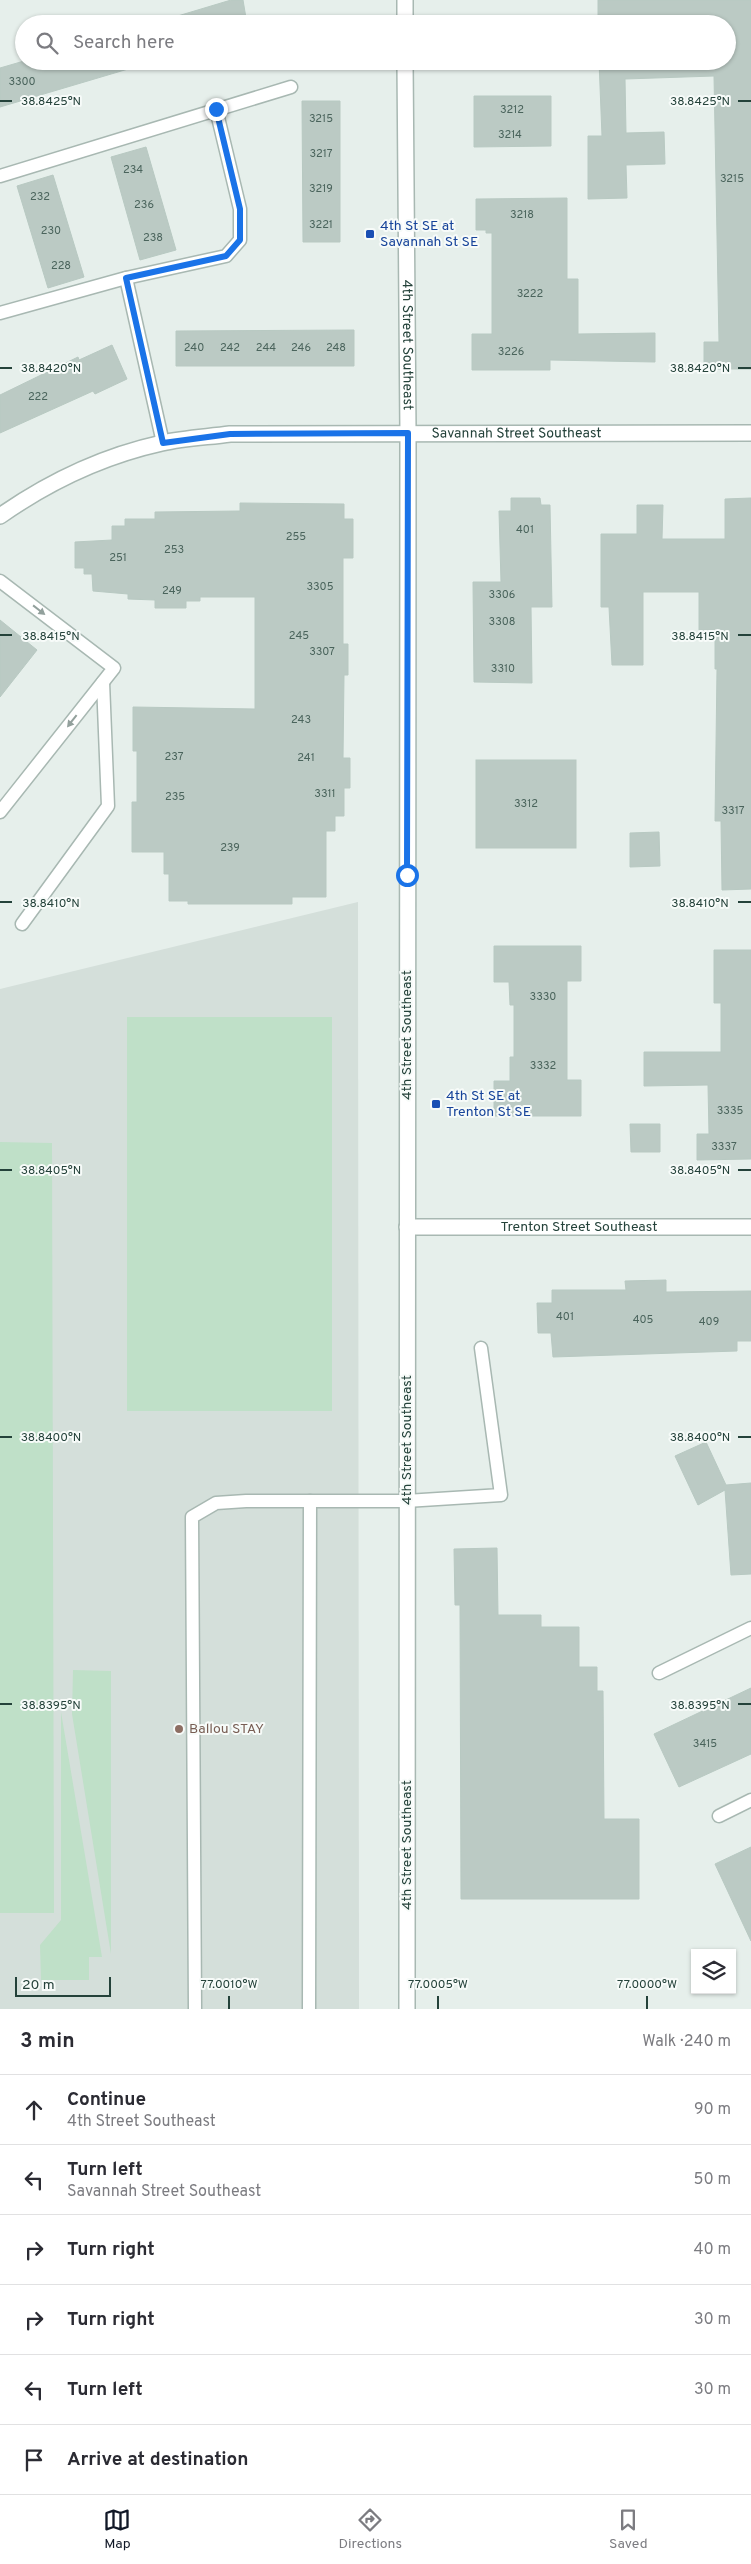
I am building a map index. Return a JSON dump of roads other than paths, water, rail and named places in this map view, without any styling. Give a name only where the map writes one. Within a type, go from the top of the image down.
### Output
[{"type":"street","points":[[405,0],[405,15]]},
{"type":"street","name":"4th Street Southeast","points":[[405,70],[408,433],[407,2009]]},
{"type":"street","name":"Savannah Street Southeast","points":[[0,516],[25,498],[95,462],[163,443],[230,434],[751,433]]},
{"type":"street","name":"Trenton Street Southeast","points":[[407,1227],[751,1227]]},
{"type":"lane","points":[[0,176],[291,87]]},
{"type":"lane","points":[[0,313],[126,278],[226,256],[240,240],[240,209],[216,109]]},
{"type":"lane","points":[[126,278],[163,443]]},
{"type":"lane","points":[[0,581],[114,668],[0,812]]},
{"type":"lane","points":[[22,924],[108,806],[103,682]]},
{"type":"lane","points":[[195,2009],[192,1517],[216,1503],[246,1500],[406,1500],[501,1495],[481,1348]]},
{"type":"lane","points":[[309,2009],[310,1500]]},
{"type":"lane","points":[[659,1673],[751,1628]]},
{"type":"lane","points":[[719,1816],[751,1800]]},
{"type":"place","name":"4th St SE at Savannah St SE","points":[[370,234]]},
{"type":"place","name":"4th St SE at Trenton St SE","points":[[436,1104]]},
{"type":"place","name":"Ballou STAY","points":[[179,1729]]}]
